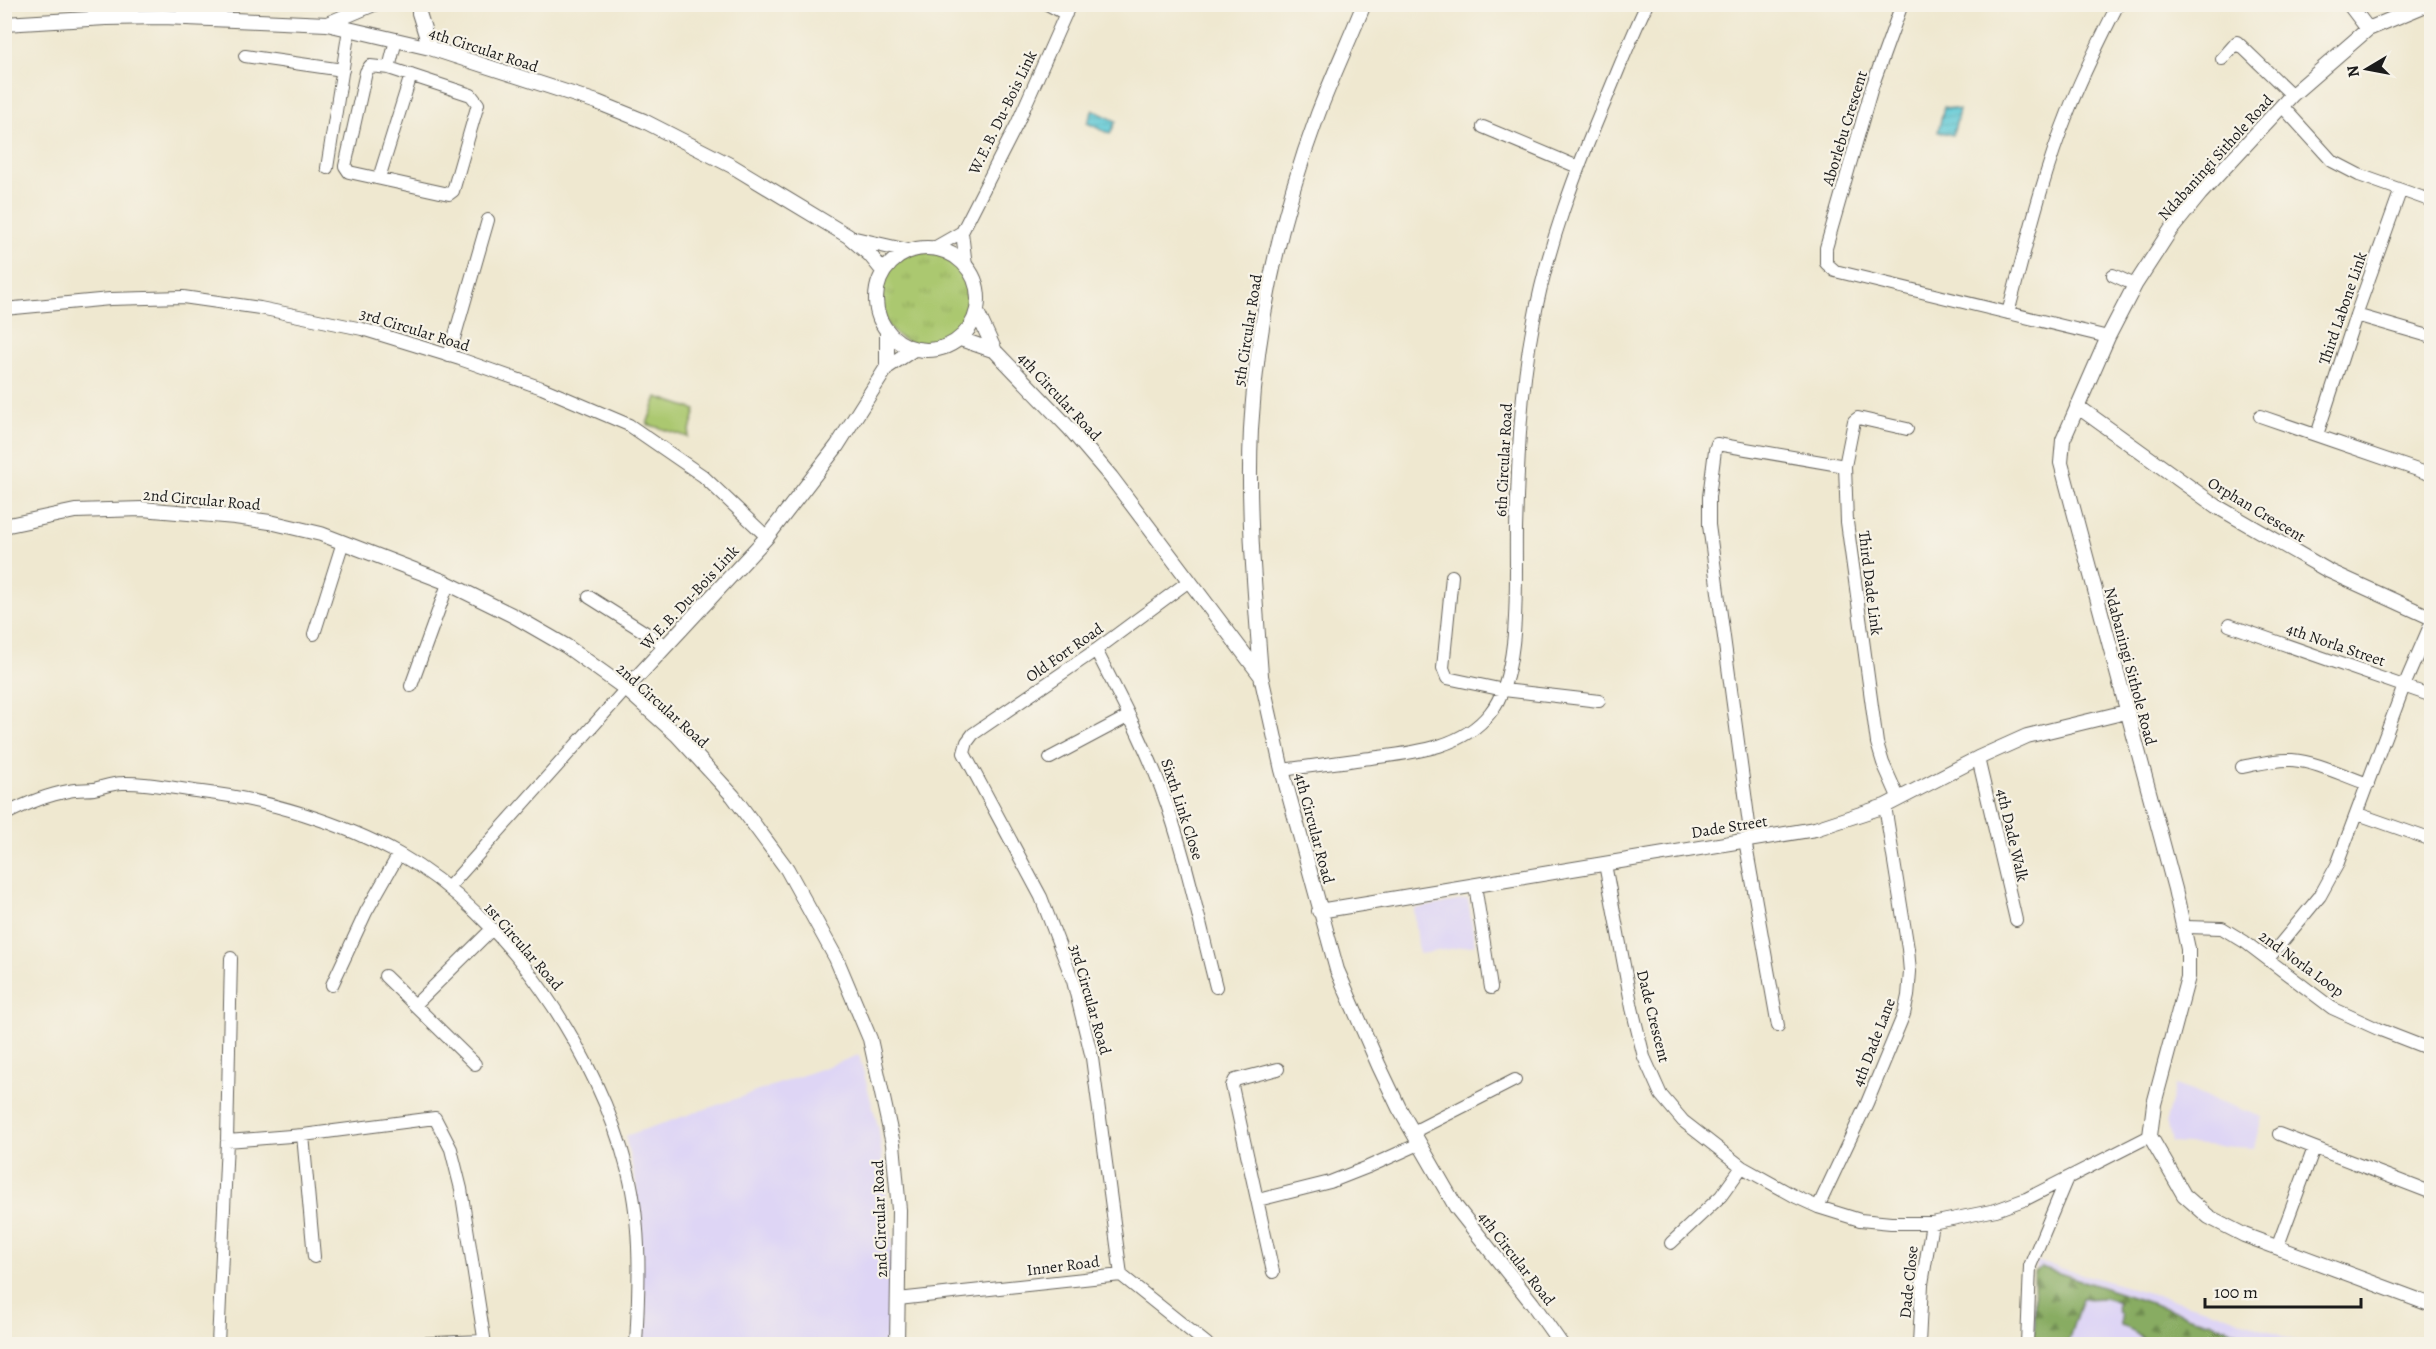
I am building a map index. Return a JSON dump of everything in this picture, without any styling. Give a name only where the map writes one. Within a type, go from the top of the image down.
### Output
[{"type":"street","points":[[327,24],[374,4]]},
{"type":"street","points":[[418,4],[418,13],[430,48]]},
{"type":"street","points":[[1047,4],[1068,9]]},
{"type":"street","name":"5th Circular Road","points":[[1261,676],[1254,580],[1251,478],[1251,430],[1256,372],[1273,271],[1295,184],[1318,113],[1364,4]]},
{"type":"street","name":"6th Circular Road","points":[[1282,770],[1414,753],[1436,748],[1458,739],[1472,729],[1490,713],[1504,690],[1513,646],[1517,494],[1524,383],[1538,301],[1578,166],[1647,4]]},
{"type":"street","name":"Aborlebu Crescent","points":[[1902,4],[1869,99],[1826,248],[1826,263],[1835,271],[2008,313]]},
{"type":"street","points":[[2108,337],[2008,313],[2047,171],[2067,112],[2118,4]]},
{"type":"street","points":[[2349,4],[2368,29]]},
{"type":"street","name":"Ndabaningi Sithole Road","points":[[2150,1136],[2154,1104],[2188,977],[2188,948],[2061,463],[2063,440],[2108,337],[2135,285],[2170,231],[2200,194],[2292,95],[2368,29],[2428,4]]},
{"type":"street","name":"W.E.B. Du-Bois Link","points":[[962,232],[1017,124],[1068,9]]},
{"type":"street","name":"4th Circular Road","points":[[4,24],[163,16],[327,24],[430,48],[597,102],[644,121],[732,166],[848,236],[870,255],[883,271]]},
{"type":"street","points":[[327,168],[349,30]]},
{"type":"street","points":[[389,68],[396,40]]},
{"type":"street","points":[[2222,59],[2237,42],[2292,95]]},
{"type":"street","points":[[245,56],[343,70]]},
{"type":"street","points":[[370,66],[389,68],[471,95],[478,104],[453,191],[449,194],[349,172],[345,166],[366,72],[370,66]]},
{"type":"street","points":[[379,178],[411,75]]},
{"type":"street","points":[[2282,106],[2332,161],[2400,192],[2432,201]]},
{"type":"street","points":[[1483,127],[1578,166]]},
{"type":"street","name":"Third Labone Link","points":[[2317,435],[2355,315],[2400,192]]},
{"type":"street","points":[[450,356],[488,220]]},
{"type":"street","points":[[934,248],[962,232],[966,266],[976,288],[977,312],[970,327],[960,339],[946,347],[930,351],[914,349],[899,343],[887,332],[879,318],[875,302],[877,286],[883,271],[894,259],[908,251],[921,248],[934,248],[952,254],[966,266]]},
{"type":"street","name":"4th Circular Road","points":[[848,236],[864,242],[908,251]]},
{"type":"street","points":[[2113,275],[2135,285]]},
{"type":"street","name":"3rd Circular Road","points":[[4,309],[110,299],[183,297],[260,308],[362,329],[542,388],[629,425],[703,476],[767,537]]},
{"type":"street","name":"4th Circular Road","points":[[977,312],[995,351],[1070,429],[1112,477],[1261,676],[1282,770],[1337,970],[1384,1076],[1416,1138],[1456,1207],[1532,1303],[1561,1344]]},
{"type":"street","points":[[2355,315],[2432,337]]},
{"type":"street","points":[[887,332],[887,367]]},
{"type":"street","name":"4th Circular Road","points":[[960,339],[995,351]]},
{"type":"street","name":"W.E.B. Du-Bois Link","points":[[448,888],[665,645],[767,537],[837,446],[887,367],[914,349]]},
{"type":"street","name":"Orphan Crescent","points":[[2077,406],[2216,506],[2326,570],[2432,619]]},
{"type":"street","points":[[2260,416],[2432,475]]},
{"type":"street","name":"Third Dade Link","points":[[1899,799],[1883,763],[1873,720],[1847,522],[1845,466],[1854,421],[1858,418],[1907,429]]},
{"type":"street","points":[[1778,1026],[1748,839],[1709,525],[1709,497],[1717,444],[1845,466]]},
{"type":"street","name":"2nd Circular Road","points":[[4,526],[75,511],[142,508],[270,522],[321,534],[448,584],[514,616],[566,646],[626,689],[677,735],[733,796],[787,869],[836,957],[870,1039],[893,1144],[899,1210],[897,1344]]},
{"type":"street","points":[[314,634],[343,542]]},
{"type":"street","points":[[1452,576],[1443,668],[1447,678],[1504,690],[1599,701]]},
{"type":"street","name":"Old Fort Road","points":[[964,753],[967,742],[973,734],[1096,650],[1189,581]]},
{"type":"street","points":[[411,686],[448,584]]},
{"type":"street","points":[[589,597],[665,645]]},
{"type":"street","points":[[2268,959],[2320,896],[2337,865],[2404,686],[2432,619]]},
{"type":"street","name":"4th Norla Street","points":[[2229,625],[2432,696]]},
{"type":"street","name":"Sixth Link Close","points":[[1096,650],[1162,790],[1190,882],[1216,987]]},
{"type":"street","name":"Dade Street","points":[[1319,911],[1815,829],[1886,807],[1978,758],[2027,736],[2126,712]]},
{"type":"street","points":[[1050,758],[1129,716]]},
{"type":"street","name":"3rd Circular Road","points":[[964,753],[1041,897],[1073,981],[1092,1058],[1121,1275]]},
{"type":"street","name":"4th Dade Walk","points":[[1978,758],[2016,920]]},
{"type":"street","points":[[2242,767],[2277,760],[2294,760],[2368,784]]},
{"type":"street","name":"1st Circular Road","points":[[4,815],[24,804],[70,790],[94,789],[122,783],[222,794],[270,803],[345,830],[399,854],[448,888],[492,929],[552,1003],[580,1052],[613,1122],[629,1174],[634,1211],[638,1261],[636,1344]]},
{"type":"street","name":"4th Dade Lane","points":[[1818,1207],[1867,1103],[1904,1014],[1908,996],[1910,972],[1908,949],[1886,807]]},
{"type":"street","points":[[2358,814],[2432,840]]},
{"type":"street","points":[[332,985],[366,912],[399,854]]},
{"type":"street","name":"Dade Crescent","points":[[1605,864],[1632,1008],[1644,1057],[1661,1095],[1683,1121],[1742,1167],[1818,1207],[1860,1220],[1891,1223],[1932,1223],[1996,1210],[2026,1199],[2150,1136]]},
{"type":"street","points":[[1475,885],[1491,988]]},
{"type":"street","name":"2nd Norla Loop","points":[[2184,927],[2222,928],[2268,959],[2332,1008],[2432,1050]]},
{"type":"street","points":[[416,1004],[492,929]]},
{"type":"street","points":[[218,1344],[227,1141],[231,958]]},
{"type":"street","points":[[385,976],[475,1064]]},
{"type":"street","points":[[1273,1272],[1232,1086],[1235,1080],[1278,1069]]},
{"type":"street","points":[[1258,1200],[1330,1182],[1368,1167],[1515,1080]]},
{"type":"street","points":[[227,1141],[303,1135],[435,1118],[451,1149],[461,1189],[485,1343],[409,1344]]},
{"type":"street","points":[[2278,1134],[2432,1193]]},
{"type":"street","points":[[303,1135],[314,1257]]},
{"type":"street","points":[[2150,1136],[2184,1195],[2209,1217],[2244,1235],[2432,1305]]},
{"type":"street","points":[[2277,1248],[2314,1148]]},
{"type":"street","points":[[1671,1243],[1721,1196],[1742,1167]]},
{"type":"street","points":[[2028,1344],[2030,1266],[2067,1178]]},
{"type":"street","name":"Dade Close","points":[[1919,1344],[1922,1284],[1932,1223]]},
{"type":"street","name":"Inner Road","points":[[898,1299],[1121,1275],[1207,1344]]},
{"type":"shaded area","points":[[1468,899],[1475,945],[1419,954],[1414,909]]},
{"type":"shaded area","points":[[859,1055],[879,1130],[893,1252],[890,1344],[640,1344],[643,1331],[636,1184],[625,1136]]},
{"type":"shaded area","points":[[2175,1085],[2262,1117],[2254,1148],[2171,1143],[2166,1121]]},
{"type":"shaded area","points":[[2036,1261],[2227,1315],[2303,1344],[2030,1344]]},
{"type":"green space","points":[[926,251],[944,254],[959,265],[970,280],[973,298],[970,316],[959,331],[944,342],[926,345],[908,342],[893,331],[882,316],[879,298],[882,280],[893,265],[908,254]]},
{"type":"green space","points":[[657,397],[696,410],[688,437],[647,424]]},
{"type":"green space","points":[[2041,1267],[2275,1344],[2146,1344],[2136,1332],[2121,1326],[2121,1315],[2117,1305],[2119,1302],[2104,1298],[2082,1299],[2067,1344],[2031,1344],[2035,1324],[2034,1272]]},
{"type":"water","points":[[1944,107],[1959,110],[1953,135],[1938,132]]},
{"type":"water","points":[[1093,110],[1116,121],[1110,134],[1087,123]]}]
